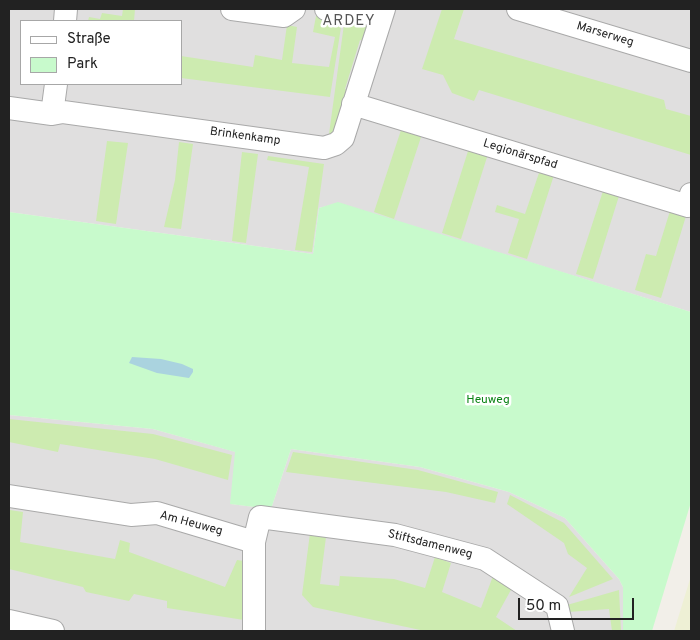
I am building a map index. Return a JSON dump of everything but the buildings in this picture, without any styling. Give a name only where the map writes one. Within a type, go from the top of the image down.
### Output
[{"type":"street","points":[[232,9],[284,16],[294,9]]},
{"type":"street","points":[[326,9],[383,12]]},
{"type":"street","name":"Marserweg","points":[[518,9],[691,61]]},
{"type":"street","name":"Brinkenkamp","points":[[9,108],[52,114],[63,112],[324,148],[336,144],[343,138],[383,12]]},
{"type":"street","points":[[52,114],[56,85]]},
{"type":"street","name":"Legionärspfad","points":[[353,104],[690,200]]},
{"type":"street","name":"Am Heuweg","points":[[9,496],[131,516],[158,513],[254,542]]},
{"type":"street","name":"Stiftsdamenweg","points":[[254,542],[260,517],[394,535],[485,560],[557,606],[563,631]]},
{"type":"street","points":[[254,542],[254,631]]},
{"type":"street","points":[[9,621],[53,631]]},
{"type":"shaded area","points":[[9,9],[691,9],[691,312],[338,203],[319,208],[313,254],[9,212]]},
{"type":"shaded area","points":[[9,415],[153,429],[236,452],[231,504],[271,509],[291,449],[420,467],[509,492],[565,518],[619,579],[623,587],[623,631],[9,631]]},
{"type":"green space","points":[[123,9],[135,9],[134,20],[88,20],[89,17],[100,19],[102,13],[122,16]]},
{"type":"green space","points":[[442,9],[464,9],[454,39],[664,100],[666,109],[691,116],[691,155],[479,90],[474,101],[452,93],[443,75],[422,69]]},
{"type":"green space","points":[[316,16],[342,21],[330,97],[182,78],[182,56],[253,67],[255,55],[282,60],[287,25],[297,27],[292,63],[329,67],[335,37],[313,32]]},
{"type":"green space","points":[[345,17],[366,24],[367,28],[365,41],[360,40],[345,89],[350,91],[334,134],[329,134]]},
{"type":"green space","points":[[402,127],[422,134],[394,219],[374,212]]},
{"type":"green space","points":[[107,141],[128,143],[116,224],[96,221]]},
{"type":"green space","points":[[179,142],[193,144],[181,229],[164,227],[175,180]]},
{"type":"green space","points":[[469,148],[488,154],[461,239],[442,233]]},
{"type":"green space","points":[[242,152],[258,154],[246,243],[232,241]]},
{"type":"green space","points":[[268,156],[324,164],[312,252],[295,250],[309,167],[267,160]]},
{"type":"green space","points":[[540,170],[554,175],[527,259],[508,253],[519,219],[495,212],[497,205],[525,214]]},
{"type":"green space","points":[[603,191],[619,196],[593,279],[576,274]]},
{"type":"green space","name":"Heuweg","points":[[338,202],[691,312],[691,502],[652,631],[623,631],[623,587],[619,579],[565,518],[509,492],[420,467],[291,449],[271,509],[230,504],[235,452],[153,429],[9,415],[9,212],[313,254],[319,208]]},
{"type":"green space","points":[[670,211],[686,216],[661,298],[635,290],[646,254],[656,256]]},
{"type":"green space","points":[[9,419],[153,434],[232,455],[228,480],[155,459],[60,444],[58,452],[9,442]]},
{"type":"green space","points":[[293,452],[418,470],[498,492],[495,503],[446,492],[286,472]]},
{"type":"green space","points":[[510,495],[564,523],[613,579],[569,597],[587,568],[568,554],[564,543],[507,504]]},
{"type":"green space","points":[[10,510],[23,512],[20,542],[115,559],[120,540],[130,543],[129,552],[225,587],[237,560],[244,561],[244,620],[167,608],[167,601],[134,594],[129,601],[86,592],[83,587],[9,569]]},
{"type":"green space","points":[[310,533],[326,537],[320,584],[339,586],[340,576],[394,579],[425,588],[435,557],[451,563],[442,592],[481,608],[493,576],[512,588],[496,617],[517,631],[425,631],[313,607],[302,595]]},
{"type":"green space","points":[[691,576],[691,631],[674,631]]},
{"type":"green space","points":[[619,590],[621,631],[612,631],[609,609],[568,612],[567,605]]},
{"type":"water","points":[[132,357],[161,359],[182,364],[193,369],[193,372],[189,378],[157,373],[129,363]]},
{"type":"district","name":"ARDEY","points":[[349,22]]}]
